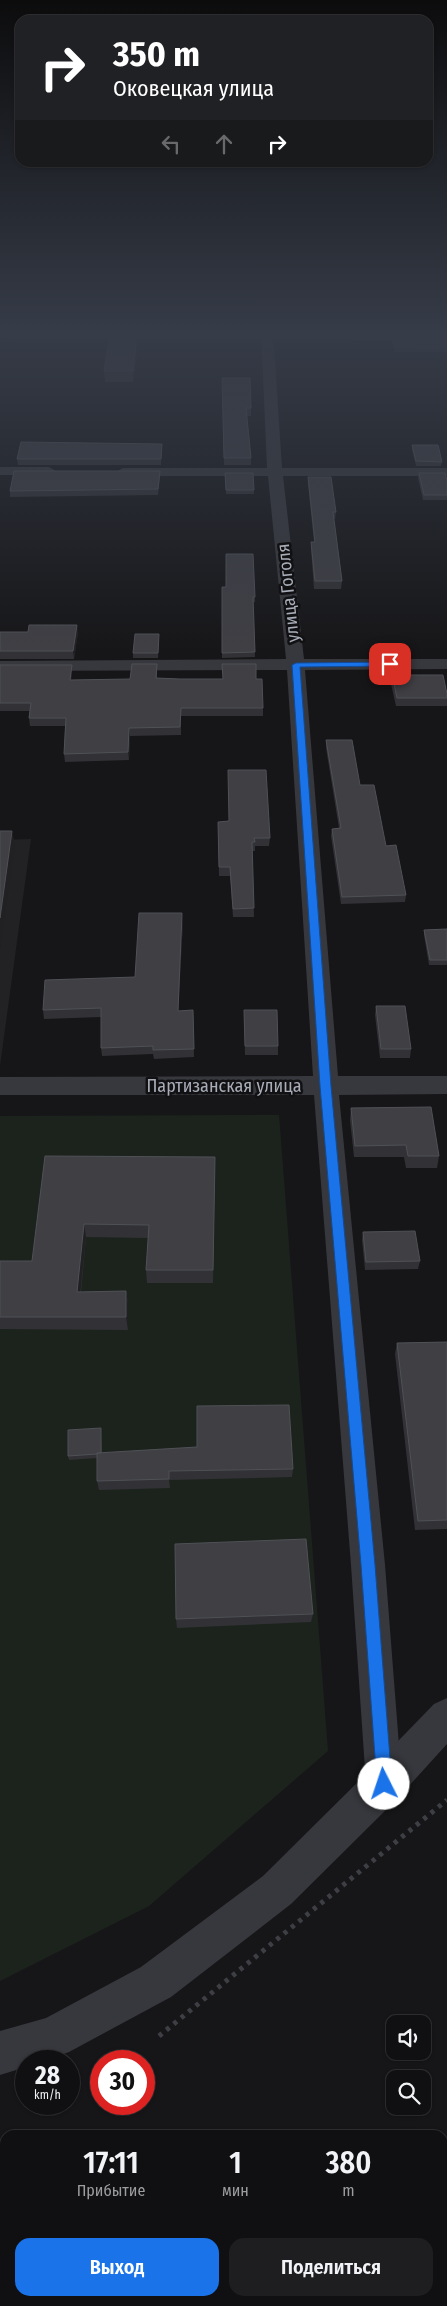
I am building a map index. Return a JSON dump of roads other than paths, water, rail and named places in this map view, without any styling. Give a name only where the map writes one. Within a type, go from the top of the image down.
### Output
[{"type":"street","name":"улица Гоголя","points":[[273,438],[275,472],[296,665],[326,1086],[368,1565],[384,1784]]},
{"type":"street","points":[[0,471],[59,472]]},
{"type":"street","points":[[108,472],[447,472]]},
{"type":"street","points":[[0,666],[447,664]]},
{"type":"street","name":"Партизанская улица","points":[[0,1086],[447,1085]]},
{"type":"street","points":[[0,2053],[54,2037],[156,1982],[277,1890],[384,1784],[447,1717]]}]
